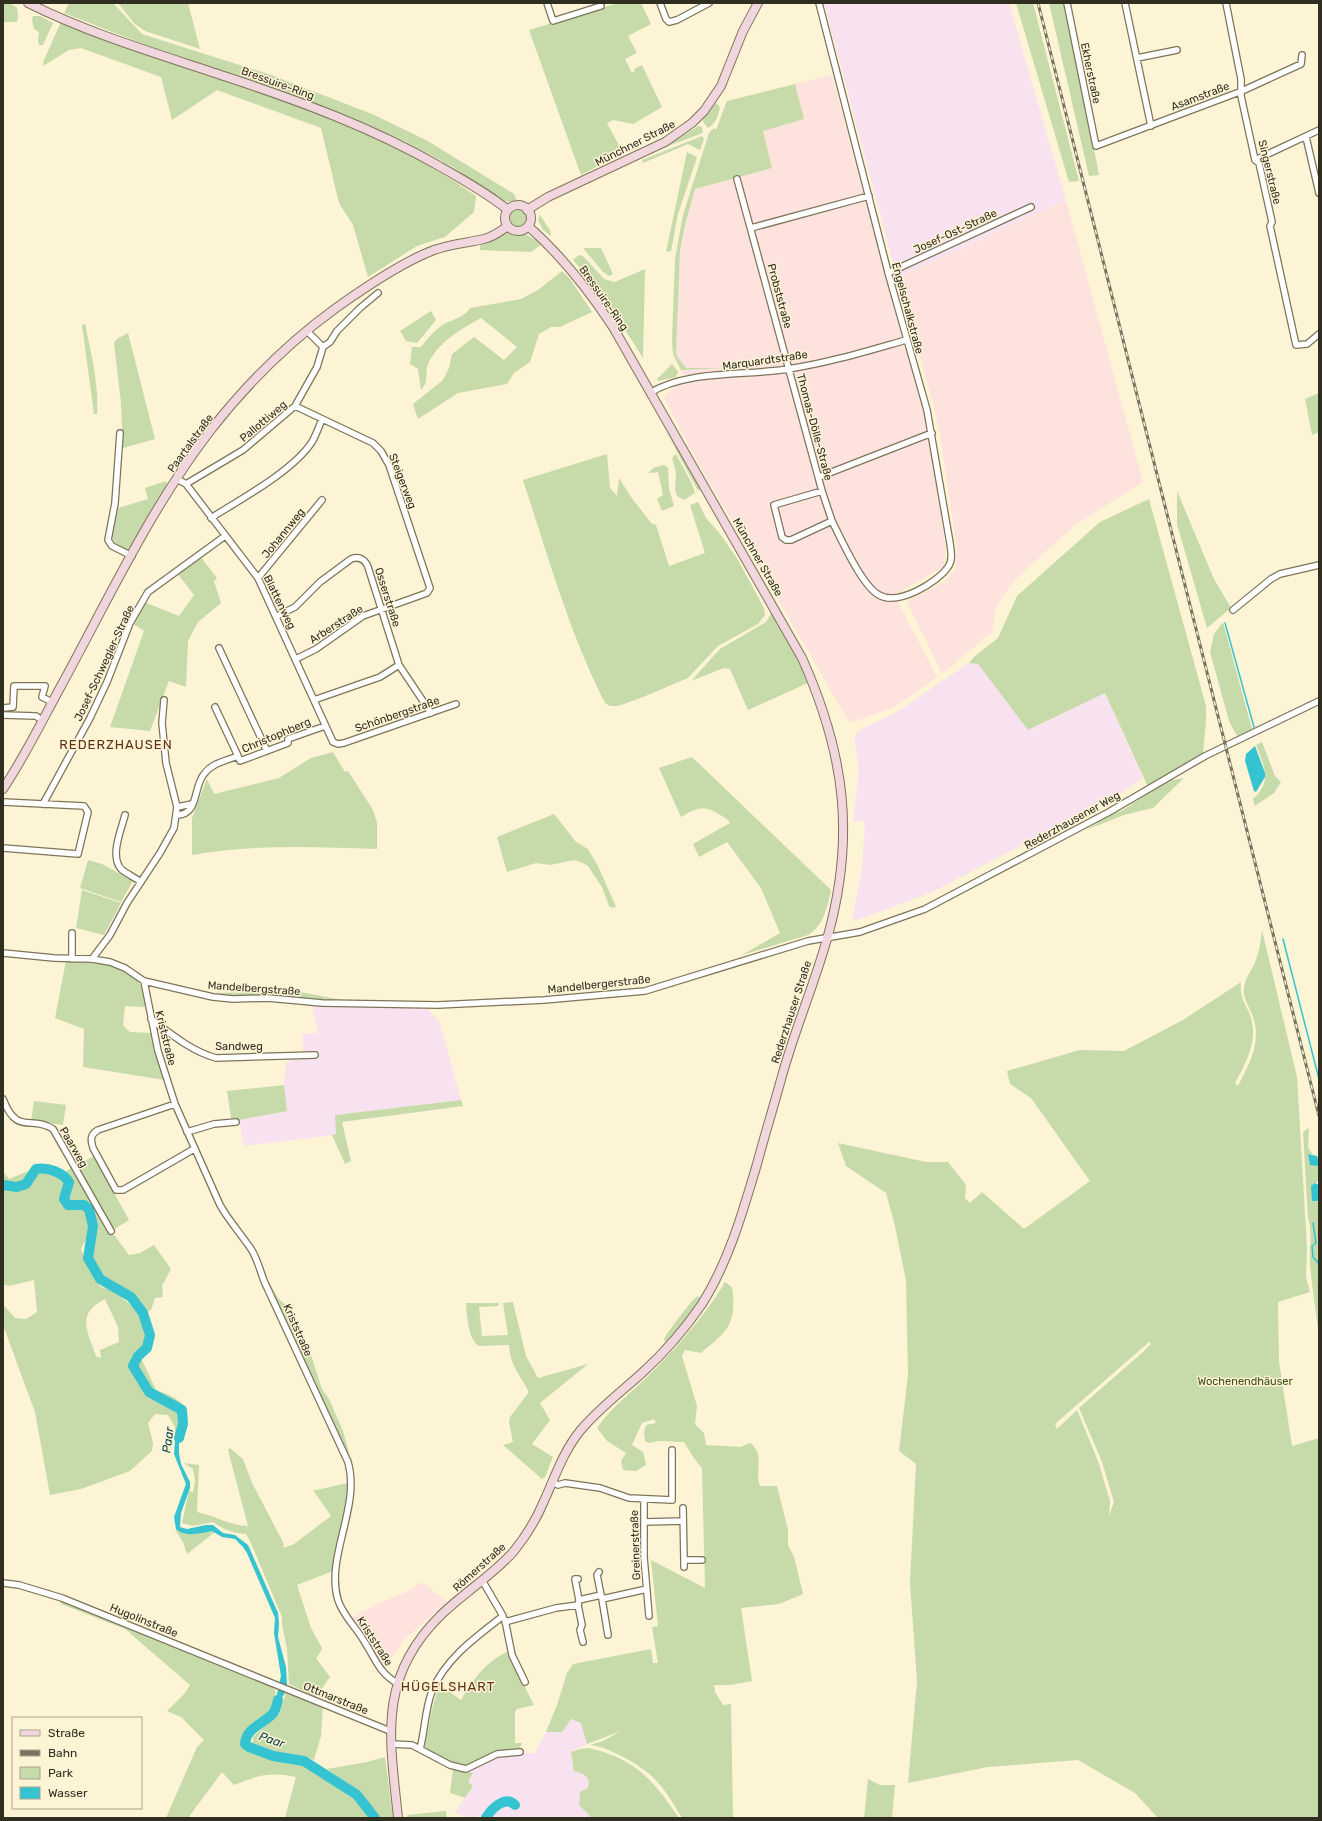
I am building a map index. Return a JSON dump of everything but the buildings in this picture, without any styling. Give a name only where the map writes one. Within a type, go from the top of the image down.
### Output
[{"type":"main road","name":"Bressuire-Ring","points":[[28,3],[81,26],[330,113],[419,155],[486,194],[508,210]]},
{"type":"main road","name":"Münchner Straße","points":[[528,210],[548,197],[665,142],[692,123],[704,111],[721,86],[743,31],[758,3]]},
{"type":"main road","points":[[517,205],[523,206],[528,210],[530,216],[528,226],[519,230],[508,226],[505,218],[508,210],[517,205]]},
{"type":"main road","name":"Paartalstraße","points":[[3,789],[132,556],[177,479],[210,431],[254,380],[307,331],[365,288],[420,257],[449,245],[484,239],[508,226]]},
{"type":"main road","name":"Bressuire-Ring","points":[[528,226],[572,270],[596,302],[650,393]]},
{"type":"main road","name":"Münchner Straße","points":[[650,393],[789,634],[817,691],[832,739]]},
{"type":"main road","name":"Rederzhauser Straße","points":[[713,1284],[731,1244],[746,1200],[789,1049],[828,937],[839,883],[844,833],[840,774],[832,739]]},
{"type":"main road","name":"Römerstraße","points":[[398,1818],[390,1731],[391,1711],[397,1683],[419,1640],[439,1617],[514,1550],[541,1509],[566,1450],[578,1433],[606,1404],[663,1353],[689,1321],[713,1284]]},
{"type":"street","points":[[547,3],[553,21],[601,6]]},
{"type":"street","points":[[660,3],[666,21],[677,20],[709,3]]},
{"type":"street","name":"Engelschalkstraße","points":[[819,3],[888,273],[927,410],[949,529],[951,559],[949,566],[938,578],[904,597]]},
{"type":"street","name":"Ekherstraße","points":[[1067,3],[1096,146]]},
{"type":"street","points":[[1125,3],[1151,126]]},
{"type":"street","name":"Singerstraße","points":[[1226,3],[1242,91],[1241,96],[1255,160],[1259,163],[1272,222],[1270,226],[1296,345],[1307,344],[1319,334]]},
{"type":"street","points":[[1137,58],[1177,50]]},
{"type":"street","name":"Asamstraße","points":[[1096,146],[1242,91],[1301,64],[1302,55]]},
{"type":"street","points":[[1255,160],[1319,130]]},
{"type":"street","points":[[1306,136],[1319,193]]},
{"type":"street","name":"Probststraße","points":[[737,179],[789,369]]},
{"type":"street","points":[[751,228],[869,196]]},
{"type":"street","name":"Josef-Ost-Straße","points":[[888,273],[1031,207]]},
{"type":"street","name":"Pallottiweg","points":[[186,484],[243,450],[295,406],[317,367],[323,347],[330,342],[337,331],[360,308],[378,293]]},
{"type":"street","points":[[307,331],[323,347]]},
{"type":"street","name":"Marquardtstraße","points":[[650,393],[659,387],[684,378],[789,369],[837,359],[906,340]]},
{"type":"street","name":"Thomas-Dölle-Straße","points":[[789,369],[822,491],[832,521],[846,548],[871,588],[885,598],[904,597]]},
{"type":"street","name":"Steigerweg","points":[[295,406],[368,440],[381,451],[389,465],[430,588]]},
{"type":"street","points":[[211,518],[266,482],[296,459],[312,442],[322,419]]},
{"type":"street","points":[[120,433],[115,503],[108,540],[112,546],[132,556]]},
{"type":"street","points":[[819,477],[932,433]]},
{"type":"street","name":"Blattenweg","points":[[177,479],[186,484],[258,578],[277,616],[333,742],[344,744]]},
{"type":"street","name":"Thomas-Dölle-Straße","points":[[822,491],[774,505],[782,537],[786,540],[791,540],[832,521]]},
{"type":"street","name":"Johannweg","points":[[258,578],[322,500]]},
{"type":"street","name":"Josef-Schwegler-Straße","points":[[42,804],[96,706],[130,623],[148,592],[225,536]]},
{"type":"street","name":"Osserstraße","points":[[277,616],[295,607],[320,582],[356,558],[362,559],[367,563],[399,665],[431,713]]},
{"type":"street","points":[[1233,610],[1270,579],[1280,574],[1319,565]]},
{"type":"street","name":"Arberstraße","points":[[296,659],[316,649],[363,616],[426,593],[430,588]]},
{"type":"street","points":[[219,648],[267,751]]},
{"type":"street","points":[[314,700],[380,677],[399,665]]},
{"type":"street","points":[[3,708],[13,708],[14,686],[45,686],[42,697],[52,702]]},
{"type":"street","points":[[92,958],[110,935],[140,882],[172,832],[177,815],[177,807],[166,763],[162,723],[164,700]]},
{"type":"street","name":"Rederzhausener Weg","points":[[828,937],[860,932],[925,909],[1109,812],[1205,756],[1319,701]]},
{"type":"street","name":"Schönbergstraße","points":[[344,744],[456,704]]},
{"type":"street","points":[[215,707],[238,756]]},
{"type":"street","points":[[3,715],[36,716],[42,721]]},
{"type":"street","name":"Christophberg","points":[[177,815],[188,814],[203,776],[213,766],[238,756],[240,761],[288,743],[288,739],[325,726]]},
{"type":"street","points":[[3,802],[84,806],[87,808],[88,812],[78,854],[3,848]]},
{"type":"street","points":[[177,807],[192,804]]},
{"type":"street","points":[[124,815],[115,855],[117,862],[122,869],[140,882]]},
{"type":"street","points":[[72,933],[72,959]]},
{"type":"street","name":"Mandelbergerstraße","points":[[438,1005],[544,1000],[645,991],[801,943],[828,937]]},
{"type":"street","name":"Mandelbergstraße","points":[[3,953],[72,959],[92,958],[110,962],[125,968],[144,981],[213,998],[283,999],[322,1003],[438,1005]]},
{"type":"street","name":"Kriststraße","points":[[144,981],[158,1051],[175,1104],[194,1149],[228,1220],[251,1249],[257,1260],[264,1281],[348,1462],[350,1487],[344,1528],[335,1570],[336,1591],[344,1614],[364,1640],[377,1666],[387,1677],[397,1683]]},
{"type":"street","name":"Sandweg","points":[[151,1019],[186,1045],[203,1054],[216,1058],[316,1055]]},
{"type":"street","name":"Paarweg","points":[[3,1099],[7,1110],[15,1118],[30,1124],[49,1126],[53,1129],[111,1231]]},
{"type":"street","points":[[175,1104],[98,1130],[91,1136],[93,1148],[116,1190],[123,1190],[194,1149]]},
{"type":"street","points":[[187,1132],[214,1124],[236,1122]]},
{"type":"street","name":"Greinerstraße","points":[[552,1482],[558,1485],[565,1483],[600,1488],[629,1498],[644,1500],[672,1500],[672,1450]]},
{"type":"street","name":"Greinerstraße","points":[[644,1500],[644,1557],[649,1616]]},
{"type":"street","points":[[682,1508],[684,1567]]},
{"type":"street","points":[[644,1522],[683,1521]]},
{"type":"street","points":[[684,1560],[702,1560]]},
{"type":"street","points":[[600,1572],[597,1575],[608,1635]]},
{"type":"street","points":[[574,1579],[582,1625],[580,1630],[583,1642]]},
{"type":"street","points":[[482,1580],[504,1619],[512,1655],[525,1682]]},
{"type":"street","name":"Hugolinstraße","points":[[3,1583],[19,1585],[62,1598],[275,1684]]},
{"type":"street","name":"Greinerstraße","points":[[504,1619],[602,1597],[647,1589]]},
{"type":"street","points":[[420,1749],[432,1691],[444,1671],[466,1645],[504,1619]]},
{"type":"street","name":"Ottmarstraße","points":[[275,1684],[390,1731]]},
{"type":"street","points":[[391,1744],[412,1745],[450,1765],[466,1769],[497,1754],[520,1752]]},
{"type":"shaded area","points":[[824,3],[1009,3],[1066,200],[897,278]]},
{"type":"shaded area","points":[[832,75],[902,337],[925,413],[931,441],[946,550],[943,567],[894,595],[937,677],[916,693],[892,708],[850,723],[694,456],[664,397],[673,388],[686,383],[676,355],[680,250],[695,189],[772,168],[763,130],[804,119],[795,84]]},
{"type":"shaded area","points":[[1066,200],[1143,482],[1075,525],[1017,578],[996,606],[993,631],[942,674],[907,602],[944,582],[955,569],[957,551],[940,435],[933,403],[897,278]]},
{"type":"shaded area","points":[[969,663],[978,664],[1029,730],[1105,693],[1143,778],[1124,792],[930,893],[855,921],[853,916],[862,868],[865,820],[853,822],[859,769],[854,738],[858,731],[895,713]]},
{"type":"shaded area","points":[[311,1003],[428,1009],[440,1023],[461,1100],[336,1115],[336,1135],[244,1146],[239,1120],[287,1111],[284,1085],[286,1063],[303,1053],[302,1034],[318,1033]]},
{"type":"shaded area","points":[[422,1582],[447,1602],[405,1639],[384,1669],[351,1618],[377,1604],[407,1592]]},
{"type":"shaded area","points":[[570,1719],[581,1723],[587,1744],[571,1752],[574,1771],[585,1774],[590,1782],[579,1805],[592,1818],[485,1818],[481,1816],[467,1818],[455,1812],[473,1787],[468,1782],[473,1774],[470,1772],[471,1770],[487,1760],[504,1754],[535,1753],[546,1732],[562,1732]]},
{"type":"green space","points":[[3,3],[10,3],[17,8],[17,22],[3,22]]},
{"type":"green space","points":[[69,3],[113,3],[142,34],[271,75],[372,114],[426,140],[514,194],[517,201],[505,201],[451,166],[406,142],[350,117],[166,53],[64,13]]},
{"type":"green space","points":[[118,3],[188,3],[200,49],[145,31],[134,23]]},
{"type":"green space","points":[[618,3],[641,3],[651,24],[628,36],[637,53],[625,59],[632,73],[635,71],[634,69],[642,65],[662,107],[633,124],[613,120],[607,123],[623,153],[581,175],[529,30]]},
{"type":"green space","points":[[1016,3],[1033,3],[1079,181],[1069,182]]},
{"type":"green space","points":[[1049,3],[1065,3],[1099,175],[1089,176]]},
{"type":"green space","points":[[33,16],[40,16],[53,23],[43,45],[39,45],[39,32],[34,29],[32,19]]},
{"type":"green space","points":[[61,22],[306,109],[372,137],[436,170],[476,196],[474,212],[445,237],[417,246],[368,277],[353,225],[339,203],[321,128],[217,90],[172,120],[161,77],[81,48],[69,50],[43,66],[44,60]]},
{"type":"green space","points":[[795,84],[804,119],[763,131],[772,168],[695,189],[680,250],[676,355],[686,368],[724,368],[681,370],[673,354],[672,340],[675,259],[683,215],[709,133],[714,128],[716,130],[727,101]]},
{"type":"green space","points":[[715,102],[720,107],[715,122],[708,128],[703,122],[703,119]]},
{"type":"green space","points":[[699,126],[702,127],[703,133],[660,149]]},
{"type":"green space","points":[[702,136],[704,139],[700,150],[688,144],[643,163],[642,160]]},
{"type":"green space","points":[[687,152],[697,157],[678,214],[671,251],[666,252]]},
{"type":"green space","points":[[518,209],[524,212],[527,218],[524,224],[518,227],[512,224],[509,218],[512,212]]},
{"type":"green space","points":[[540,215],[550,230],[551,236],[543,230],[538,220]]},
{"type":"green space","points":[[508,233],[524,233],[542,244],[531,252],[480,250],[480,245]]},
{"type":"green space","points":[[583,248],[601,248],[613,274],[609,276],[603,272]]},
{"type":"green space","points":[[579,255],[583,256],[604,279],[614,282],[610,284],[645,269],[643,358],[599,289],[573,260]]},
{"type":"green space","points":[[562,271],[570,279],[592,312],[560,327],[551,327],[539,334],[530,362],[514,373],[507,384],[458,393],[418,419],[413,404],[443,380],[449,368],[452,354],[474,337],[504,360],[517,347],[481,318],[451,337],[432,356],[427,368],[426,380],[421,390],[418,369],[410,364],[412,347],[421,347],[438,328],[464,314],[470,308],[521,299],[538,290]]},
{"type":"green space","points":[[431,311],[436,320],[417,343],[406,341],[400,331]]},
{"type":"green space","points":[[85,324],[96,380],[97,414],[94,414],[82,325]]},
{"type":"green space","points":[[128,333],[155,439],[123,448],[121,403],[114,343],[117,339]]},
{"type":"green space","points":[[672,364],[678,372],[676,377],[658,381],[657,379]]},
{"type":"green space","points":[[1319,393],[1319,432],[1312,435],[1305,399]]},
{"type":"green space","points":[[666,431],[701,487],[698,491]]},
{"type":"green space","points":[[607,454],[610,488],[617,496],[619,478],[631,497],[651,523],[656,525],[669,566],[705,553],[690,505],[698,502],[706,518],[721,535],[738,560],[764,608],[765,615],[758,624],[718,646],[688,678],[618,706],[610,706],[605,703],[592,676],[560,593],[523,480]]},
{"type":"green space","points":[[676,454],[692,484],[695,493],[684,500],[677,496],[675,490],[676,472],[672,458]]},
{"type":"green space","points":[[664,465],[668,468],[669,488],[674,506],[662,511],[657,499],[663,495],[658,472],[648,473],[653,468]]},
{"type":"green space","points":[[166,481],[168,488],[131,550],[119,546],[112,536],[118,508],[148,499],[145,488]]},
{"type":"green space","points":[[1177,491],[1214,579],[1231,608],[1207,628],[1177,524]]},
{"type":"green space","points":[[1149,499],[1206,706],[1206,721],[1203,754],[1148,787],[1105,693],[1028,730],[978,664],[969,663],[974,657],[998,638],[1017,596],[1100,522]]},
{"type":"green space","points":[[200,556],[217,578],[214,581],[221,603],[198,622],[188,641],[186,687],[169,681],[150,731],[110,727],[144,631],[132,623],[144,602],[179,616],[194,595],[177,573]]},
{"type":"green space","points":[[773,610],[810,682],[748,710],[730,669],[724,668],[691,681],[720,649],[766,622]]},
{"type":"green space","points":[[1223,622],[1252,729],[1237,736],[1229,721],[1210,652],[1214,634]]},
{"type":"green space","points":[[1262,742],[1275,776],[1281,782],[1274,793],[1255,806],[1253,799],[1263,786],[1265,780],[1264,767],[1256,745]]},
{"type":"green space","points":[[333,752],[345,772],[348,771],[373,810],[377,823],[377,849],[284,847],[238,849],[192,855],[192,818],[207,779],[214,794],[279,778],[311,758]]},
{"type":"green space","points":[[692,757],[831,890],[824,916],[818,927],[808,935],[742,955],[780,933],[761,888],[727,842],[699,857],[693,844],[730,823],[728,820],[710,809],[705,808],[695,810],[681,817],[659,768]]},
{"type":"green space","points":[[1184,778],[1153,808],[1124,815],[1086,830],[1109,816],[1123,810],[1158,787],[1172,780]]},
{"type":"green space","points":[[554,814],[576,842],[588,849],[598,866],[616,907],[613,908],[609,906],[602,887],[588,866],[581,862],[574,860],[550,865],[536,863],[507,872],[497,837]]},
{"type":"green space","points":[[88,860],[102,864],[133,881],[121,902],[80,888]]},
{"type":"green space","points":[[82,890],[121,903],[104,935],[76,928]]},
{"type":"green space","name":"Wochenendhäuser","points":[[1262,930],[1297,1077],[1307,1248],[1306,1277],[1310,1292],[1278,1302],[1279,1362],[1292,1446],[1319,1438],[1319,1818],[1158,1818],[1135,1793],[1078,1760],[988,1767],[908,1783],[917,1681],[910,1583],[916,1464],[899,1451],[908,1375],[906,1280],[894,1222],[886,1193],[846,1166],[838,1143],[926,1162],[948,1162],[966,1185],[965,1198],[970,1203],[982,1192],[1024,1229],[1090,1181],[1031,1098],[1010,1084],[1007,1071],[1080,1050],[1124,1051],[1183,1020],[1241,982],[1241,993],[1251,1018],[1253,1035],[1250,1052],[1235,1083],[1238,1086],[1250,1061],[1255,1044],[1255,1026],[1252,1013],[1245,999],[1244,992],[1248,975],[1255,963],[1260,946]],"holes":[[[1149,1342],[1151,1344],[1079,1408],[1102,1462],[1114,1502],[1109,1516],[1110,1501],[1098,1461],[1077,1410],[1057,1429],[1055,1424]]]},
{"type":"green space","points":[[66,961],[119,968],[137,979],[142,988],[146,1007],[125,1006],[123,1025],[130,1032],[151,1033],[165,1080],[83,1067],[84,1029],[55,1018]]},
{"type":"green space","points":[[296,991],[350,1002],[272,995],[234,996],[214,993]]},
{"type":"green space","points":[[284,1085],[287,1111],[239,1120],[231,1118],[227,1091]]},
{"type":"green space","points":[[461,1100],[463,1106],[342,1122],[351,1161],[345,1164],[332,1135],[336,1134],[335,1115]]},
{"type":"green space","points":[[34,1101],[66,1105],[63,1125],[31,1121]]},
{"type":"green space","points":[[1309,1128],[1308,1148],[1313,1154],[1308,1154],[1317,1166],[1319,1161],[1319,1181],[1315,1183],[1317,1202],[1319,1201],[1319,1336],[1310,1264],[1311,1235],[1308,1218],[1303,1132]]},
{"type":"green space","points":[[94,1156],[129,1220],[113,1230],[75,1166]]},
{"type":"green space","points":[[73,1167],[112,1232],[129,1255],[140,1253],[154,1245],[171,1269],[162,1286],[163,1297],[155,1298],[151,1310],[146,1312],[132,1296],[102,1278],[92,1257],[91,1247],[95,1234],[91,1210],[86,1204],[69,1203],[67,1197],[70,1184],[68,1178],[63,1173]]},
{"type":"green space","points":[[31,1170],[25,1182],[14,1185],[16,1190],[27,1189],[41,1171],[52,1173],[66,1181],[60,1200],[63,1205],[69,1209],[83,1209],[87,1211],[90,1232],[81,1249],[88,1268],[100,1286],[113,1291],[139,1313],[147,1328],[148,1336],[146,1344],[130,1359],[142,1360],[156,1390],[176,1399],[184,1407],[186,1413],[184,1428],[181,1425],[175,1440],[175,1427],[168,1415],[155,1414],[148,1423],[153,1443],[152,1451],[130,1471],[81,1489],[50,1495],[35,1412],[3,1325],[3,1304],[15,1318],[26,1319],[37,1312],[34,1280],[9,1286],[3,1284],[3,1172],[9,1179]],"holes":[[[105,1299],[118,1327],[119,1342],[100,1350],[101,1358],[96,1356],[86,1324],[90,1311]]]},
{"type":"green space","points":[[264,1274],[278,1298],[290,1309],[300,1327],[307,1343],[322,1389],[329,1399],[343,1431],[351,1460]]},
{"type":"green space","points":[[725,1282],[732,1287],[733,1300],[732,1318],[728,1326],[718,1339],[701,1353],[685,1350],[682,1356],[697,1406],[695,1424],[704,1433],[706,1445],[741,1447],[750,1443],[755,1448],[759,1458],[758,1475],[760,1486],[777,1486],[788,1530],[788,1545],[794,1557],[803,1594],[779,1604],[741,1608],[752,1681],[730,1685],[714,1685],[715,1692],[723,1705],[731,1704],[733,1818],[682,1818],[663,1788],[649,1774],[631,1761],[615,1753],[601,1747],[590,1745],[603,1741],[621,1731],[587,1744],[581,1723],[571,1719],[562,1732],[546,1732],[557,1705],[567,1673],[573,1664],[651,1649],[653,1663],[658,1663],[652,1627],[658,1626],[651,1560],[705,1588],[702,1468],[694,1459],[684,1442],[658,1441],[649,1443],[645,1441],[644,1432],[646,1425],[656,1423],[654,1419],[642,1423],[632,1445],[643,1452],[646,1465],[636,1471],[623,1470],[621,1461],[626,1453],[607,1441],[597,1428],[613,1409],[677,1346],[708,1308]]},
{"type":"green space","points":[[698,1296],[700,1298],[688,1319],[666,1345],[664,1339],[674,1324]]},
{"type":"green space","points":[[513,1302],[526,1356],[538,1378],[588,1364],[540,1403],[550,1420],[532,1444],[553,1457],[545,1477],[542,1479],[503,1445],[513,1442],[509,1422],[510,1417],[529,1392],[513,1364],[509,1345],[479,1346],[475,1343],[470,1333],[466,1303],[499,1303],[498,1306],[479,1307],[482,1336],[508,1335],[503,1303]]},
{"type":"green space","points":[[230,1448],[243,1459],[252,1483],[283,1542],[284,1548],[294,1544],[331,1516],[313,1490],[347,1483],[347,1500],[333,1571],[297,1585],[311,1628],[322,1648],[316,1658],[330,1677],[316,1697],[289,1684],[287,1649],[282,1617],[246,1534],[229,1531],[213,1522],[193,1526],[182,1523],[189,1491],[193,1492],[195,1481],[193,1469],[183,1463],[199,1465],[197,1512],[241,1526],[248,1526],[228,1450]]},
{"type":"green space","points":[[175,1529],[191,1534],[212,1531],[215,1532],[187,1554],[183,1542]]},
{"type":"green space","points":[[60,1601],[64,1601],[272,1685],[275,1692],[275,1700],[266,1714],[241,1737],[246,1745],[260,1754],[301,1764],[321,1776],[353,1799],[354,1789],[327,1769],[367,1762],[385,1757],[393,1818],[285,1818],[296,1777],[264,1775],[234,1785],[222,1772],[188,1818],[166,1818],[197,1747],[204,1740],[181,1717],[167,1711],[185,1693],[190,1685],[125,1629],[61,1604]]},
{"type":"green space","points":[[507,1652],[534,1705],[517,1709],[515,1712],[515,1743],[522,1743],[519,1750],[497,1752],[472,1764],[462,1766],[449,1763],[427,1750],[425,1747],[431,1713],[439,1684],[461,1700],[480,1672],[492,1661]]},
{"type":"green space","points":[[286,1692],[323,1706],[321,1736],[314,1760],[306,1757],[275,1752],[253,1743],[253,1737],[280,1713]]},
{"type":"green space","points":[[589,1748],[619,1758],[642,1773],[661,1793],[679,1818],[592,1818],[579,1805],[580,1792],[588,1788],[589,1784],[586,1776],[574,1771],[571,1752]]},
{"type":"green space","points":[[453,1768],[473,1773],[468,1782],[473,1786],[465,1798],[450,1793]]},
{"type":"green space","points":[[868,1779],[880,1785],[895,1785],[892,1818],[864,1818]]},
{"type":"green space","points":[[446,1811],[447,1818],[407,1818],[407,1815]]},
{"type":"water","points":[[1255,746],[1265,773],[1265,777],[1256,792],[1254,791],[1245,761],[1246,754]]},
{"type":"water","points":[[1308,1154],[1317,1156],[1319,1161],[1318,1166],[1310,1165]]},
{"type":"water","points":[[1315,1183],[1319,1185],[1319,1201],[1312,1201],[1311,1186]]},
{"type":"water","points":[[180,1425],[184,1428],[179,1444],[179,1453],[181,1464],[190,1482],[190,1488],[181,1513],[180,1527],[187,1529],[213,1525],[223,1533],[235,1535],[248,1545],[278,1613],[278,1637],[286,1667],[287,1684],[285,1693],[273,1712],[281,1676],[274,1633],[275,1618],[247,1553],[235,1539],[222,1537],[212,1531],[189,1534],[180,1532],[176,1529],[174,1517],[186,1484],[174,1454],[175,1440]]},
{"type":"water","points":[[508,1799],[516,1804],[514,1807],[510,1804],[499,1807],[490,1815],[487,1812],[494,1803]]},
{"type":"waterway","points":[[1225,623],[1254,727]]},
{"type":"waterway","points":[[1283,939],[1319,1079]]},
{"type":"waterway","name":"Paar","points":[[3,1185],[17,1187],[26,1184],[36,1169],[54,1171],[63,1175],[69,1182],[64,1199],[68,1205],[84,1205],[89,1209],[93,1226],[88,1258],[100,1279],[131,1297],[143,1313],[150,1335],[147,1348],[138,1356],[133,1366],[149,1392],[182,1410],[183,1424],[179,1438]]},
{"type":"waterway","points":[[1313,1223],[1316,1243],[1312,1246],[1313,1257],[1319,1264]]},
{"type":"waterway","name":"Paar","points":[[278,1700],[274,1712],[252,1730],[246,1738],[245,1744],[273,1756],[304,1761],[357,1795],[375,1818]]},
{"type":"waterway","name":"Paar","points":[[486,1818],[495,1807],[503,1802],[511,1802],[515,1805]]},
{"type":"railway","points":[[1038,3],[1319,1116]]},
{"type":"district","name":"REDERZHAUSEN","points":[[116,744]]},
{"type":"district","name":"HÜGELSHART","points":[[448,1686]]}]
